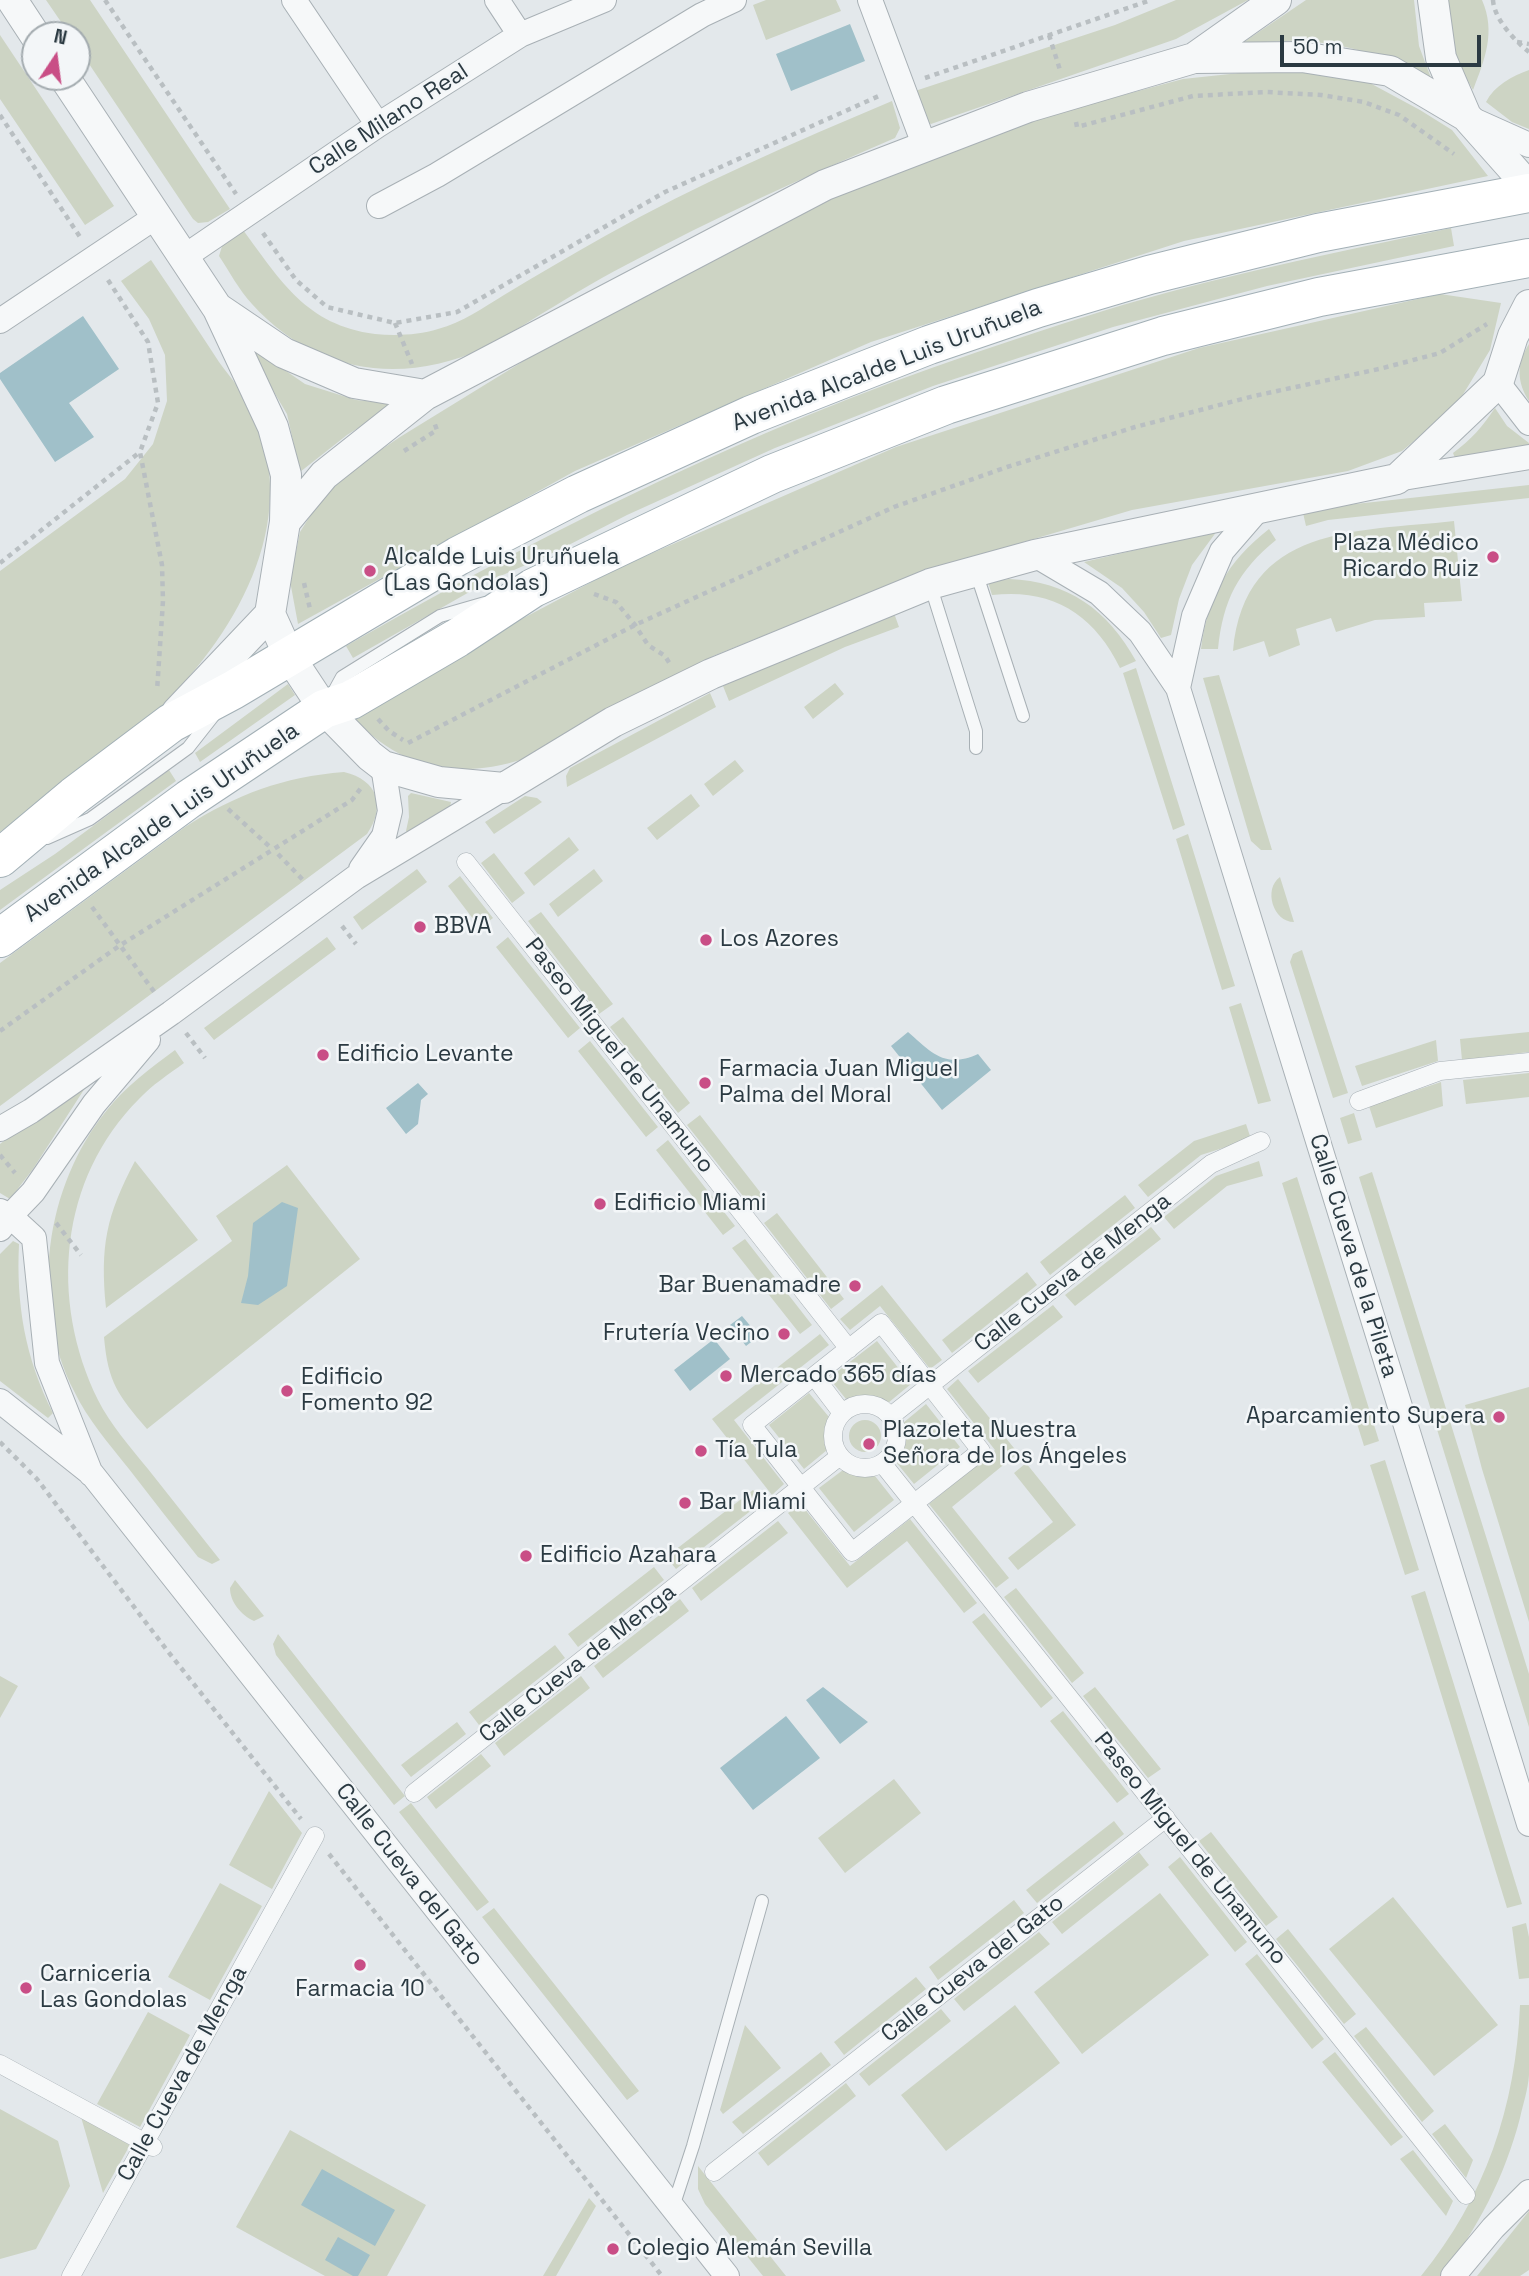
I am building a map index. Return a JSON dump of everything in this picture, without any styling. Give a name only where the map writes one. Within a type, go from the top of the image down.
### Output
[{"type":"main road","name":"Avenida Alcalde Luis Uruñuela","points":[[0,858],[74,796],[157,715],[233,690],[458,556],[578,494],[751,415],[929,345],[1038,308],[1149,275],[1318,233],[1529,193]]},
{"type":"main road","name":"Avenida Alcalde Luis Uruñuela","points":[[0,938],[189,799],[324,709],[351,700],[457,638],[533,588],[772,474],[946,405],[1163,336],[1319,297],[1529,258]]},
{"type":"street","points":[[12,0],[26,21]]},
{"type":"street","points":[[294,0],[378,125]]},
{"type":"street","points":[[497,0],[520,35]]},
{"type":"street","name":"Calle Milano Real","points":[[184,257],[378,125],[520,35],[604,0]]},
{"type":"street","points":[[379,206],[437,175],[702,15],[734,0]]},
{"type":"street","points":[[870,0],[925,147]]},
{"type":"street","points":[[1194,58],[1276,0]]},
{"type":"street","points":[[1433,0],[1441,58],[1466,116],[1529,187]]},
{"type":"street","points":[[285,522],[324,475],[425,395],[825,186],[1028,107],[1194,58],[1302,57],[1390,71],[1466,116],[1529,145]]},
{"type":"street","points":[[73,91],[218,309],[273,427],[286,475],[285,522],[270,614]]},
{"type":"street","points":[[0,321],[156,216]]},
{"type":"street","points":[[1397,478],[1498,383],[1513,336],[1529,305]]},
{"type":"street","points":[[218,309],[284,353],[354,383],[425,395]]},
{"type":"street","points":[[1498,383],[1529,423]]},
{"type":"street","points":[[0,1129],[31,1111],[171,1013],[356,877],[613,722],[711,674],[930,584],[1035,555],[1397,478],[1529,457]]},
{"type":"street","points":[[1178,688],[1194,616],[1222,551],[1261,506]]},
{"type":"street","points":[[1035,555],[1099,593],[1140,632],[1178,688]]},
{"type":"street","name":"Avenida Alcalde Luis Uruñuela","points":[[157,715],[270,614],[289,656],[324,709],[384,765],[439,782],[504,788]]},
{"type":"street","name":"Calle Cueva de la Pileta","points":[[1178,688],[1529,1824]]},
{"type":"street","points":[[356,877],[384,836],[390,811],[384,765]]},
{"type":"street","name":"Paseo Miguel de Unamuno","points":[[466,862],[849,1349]]},
{"type":"street","points":[[92,1474],[47,1363],[34,1238],[3,1219],[33,1192],[94,1104],[171,1013]]},
{"type":"street","points":[[1359,1101],[1440,1071],[1529,1062]]},
{"type":"street","name":"Calle Cueva de Menga","points":[[891,1416],[1211,1164],[1261,1142]]},
{"type":"street","points":[[881,1323],[981,1451],[852,1552],[752,1425],[814,1376],[881,1323]]},
{"type":"street","points":[[814,1376],[842,1413]]},
{"type":"street","points":[[0,1401],[92,1474]]},
{"type":"street","points":[[872,1405],[891,1416],[897,1437],[890,1457],[882,1463],[864,1468],[855,1466],[840,1456],[833,1439],[836,1421],[842,1413],[851,1406],[872,1405]]},
{"type":"street","name":"Calle Cueva de Menga","points":[[414,1793],[840,1456]]},
{"type":"street","points":[[882,1463],[914,1504]]},
{"type":"street","name":"Calle Cueva del Gato","points":[[92,1474],[727,2276]]},
{"type":"street","name":"Paseo Miguel de Unamuno","points":[[914,1504],[1466,2195]]},
{"type":"street","name":"Calle Cueva del Gato","points":[[714,2172],[1166,1818]]},
{"type":"street","name":"Calle Cueva de Menga","points":[[71,2276],[149,2145],[315,1836]]},
{"type":"street","points":[[0,2064],[149,2145]]},
{"type":"street","points":[[1453,2276],[1493,2228],[1529,2192]]},
{"type":"lane","points":[[976,571],[1023,716]]},
{"type":"lane","points":[[930,584],[976,731],[976,748]]},
{"type":"lane","points":[[0,858],[90,820],[188,748],[233,690]]},
{"type":"lane","points":[[673,2207],[693,2146],[762,1901]]},
{"type":"path","points":[[105,0],[296,280],[327,307],[395,323],[457,312],[665,192],[902,87],[1151,0]]},
{"type":"path","points":[[1493,0],[1494,8],[1516,42],[1529,52]]},
{"type":"path","points":[[1049,35],[1077,127],[1193,96],[1266,92],[1321,95],[1364,102],[1399,115],[1454,154]]},
{"type":"path","points":[[1516,42],[1529,44]]},
{"type":"path","points":[[0,1031],[119,946],[352,800],[407,743],[635,625],[919,498],[1135,427],[1254,396],[1440,354],[1495,319]]},
{"type":"path","points":[[0,563],[140,452],[162,565],[163,601],[157,715]]},
{"type":"path","points":[[590,593],[616,602],[648,645],[665,656],[671,667],[680,662]]},
{"type":"path","points":[[374,715],[388,731],[417,749]]},
{"type":"path","points":[[218,814],[228,809],[270,846]]},
{"type":"path","points":[[278,854],[304,881]]},
{"type":"path","points":[[92,906],[119,946],[205,1058]]},
{"type":"path","points":[[342,926],[356,943]]},
{"type":"path","points":[[0,1442],[37,1479],[166,1649],[662,2276]]},
{"type":"green space","points":[[46,0],[90,0],[230,209],[208,222],[198,223],[193,219],[91,67],[91,21],[60,21]]},
{"type":"green space","points":[[766,0],[836,0],[841,11],[766,40],[753,5]]},
{"type":"green space","points":[[1176,0],[1248,0],[1176,39],[931,124],[920,119],[912,92],[1115,25]]},
{"type":"green space","points":[[1306,0],[1414,0],[1419,46],[1431,78],[1384,58],[1335,45],[1293,41],[1241,44]]},
{"type":"green space","points":[[1444,0],[1482,0],[1486,12],[1487,45],[1473,90],[1454,57]]},
{"type":"green space","points":[[0,35],[21,66],[21,91],[37,91],[114,206],[85,225],[0,99]]},
{"type":"green space","points":[[1296,67],[1368,82],[1420,110],[1452,130],[1488,176],[1184,241],[871,342],[575,471],[298,624],[290,581],[300,532],[330,484],[400,437],[587,322],[786,216],[1045,116],[1183,79]]},
{"type":"green space","points":[[1529,70],[1529,129],[1512,122],[1486,102],[1504,82]]},
{"type":"green space","points":[[892,101],[900,128],[895,138],[692,231],[601,278],[496,342],[453,360],[421,367],[390,369],[360,366],[331,358],[303,345],[276,327],[247,299],[219,256],[223,243],[243,230],[297,298],[331,321],[375,334],[431,331],[464,319],[592,243],[711,181]]},
{"type":"green space","points":[[1451,228],[1454,246],[1267,286],[1113,327],[933,386],[775,448],[627,515],[557,551],[487,582],[353,658],[346,646],[606,507],[807,415],[891,383],[1018,338],[1146,298],[1276,266]]},
{"type":"green space","points":[[151,260],[252,410],[266,452],[270,495],[265,536],[252,576],[233,615],[209,652],[182,685],[140,727],[0,832],[0,571],[125,479],[153,444],[167,401],[165,355],[149,319],[121,281]]},
{"type":"green space","points":[[1440,294],[1501,303],[1490,350],[1456,406],[1402,451],[1348,471],[1132,510],[922,572],[713,656],[524,759],[475,769],[432,766],[392,749],[372,736],[353,718],[482,640],[618,568],[896,447],[1199,348]]},
{"type":"green space","points":[[244,342],[305,384],[356,400],[396,404],[347,435],[300,472],[287,414]]},
{"type":"green space","points":[[1529,344],[1529,401],[1520,380],[1520,366]]},
{"type":"green space","points":[[1495,408],[1507,426],[1529,443],[1529,451],[1455,458],[1453,453],[1476,432]]},
{"type":"green space","points":[[1529,485],[1529,498],[1328,520],[1306,526],[1303,513],[1328,507]]},
{"type":"green space","points":[[1454,521],[1462,601],[1424,603],[1425,617],[1375,620],[1336,632],[1331,618],[1296,629],[1300,645],[1269,657],[1264,641],[1233,651],[1242,609],[1259,579],[1283,557],[1312,542],[1345,533]]},
{"type":"green space","points":[[1269,529],[1276,540],[1252,563],[1235,588],[1224,616],[1218,649],[1201,649],[1209,613],[1222,582],[1242,554]]},
{"type":"green space","points":[[1217,531],[1192,565],[1179,599],[1171,635],[1161,638],[1144,612],[1122,588],[1084,562]]},
{"type":"green space","points":[[1009,579],[1050,585],[1084,602],[1113,627],[1136,661],[1120,668],[1109,649],[1084,619],[1052,601],[1014,594],[992,595],[988,582]]},
{"type":"green space","points":[[894,613],[899,627],[845,647],[729,701],[723,686],[788,655]]},
{"type":"green space","points":[[1136,668],[1185,825],[1173,830],[1123,673]]},
{"type":"green space","points":[[1219,675],[1272,850],[1261,850],[1251,841],[1203,678]]},
{"type":"green space","points":[[835,683],[844,694],[813,719],[804,707]]},
{"type":"green space","points":[[288,684],[295,695],[200,762],[195,753]]},
{"type":"green space","points":[[710,693],[716,707],[567,787],[566,776],[570,768]]},
{"type":"green space","points":[[735,760],[744,771],[713,796],[704,784]]},
{"type":"green space","points":[[169,770],[176,781],[0,910],[0,890],[55,854]]},
{"type":"green space","points":[[344,772],[365,781],[375,796],[376,814],[367,834],[0,1106],[0,963],[204,815],[261,789],[301,778]]},
{"type":"green space","points":[[411,793],[451,802],[450,807],[410,835],[406,831],[409,817],[408,796]]},
{"type":"green space","points":[[691,794],[700,806],[657,840],[647,828]]},
{"type":"green space","points":[[525,796],[537,798],[542,802],[494,834],[485,822]]},
{"type":"green space","points":[[1188,834],[1235,986],[1222,990],[1176,839]]},
{"type":"green space","points":[[569,837],[579,850],[534,886],[524,873]]},
{"type":"green space","points":[[494,853],[525,893],[512,903],[481,863]]},
{"type":"green space","points":[[417,869],[427,882],[362,930],[353,917]]},
{"type":"green space","points":[[594,869],[603,881],[558,917],[549,904]]},
{"type":"green space","points":[[460,876],[493,918],[480,928],[448,886]]},
{"type":"green space","points":[[1280,877],[1294,922],[1281,917],[1273,904],[1272,889]]},
{"type":"green space","points":[[541,912],[613,1004],[599,1014],[528,921]]},
{"type":"green space","points":[[327,937],[336,949],[214,1040],[204,1028]]},
{"type":"green space","points":[[508,937],[580,1028],[568,1038],[496,947]]},
{"type":"green space","points":[[1302,950],[1348,1093],[1333,1098],[1290,962],[1293,954]]},
{"type":"green space","points":[[1241,1003],[1271,1101],[1258,1104],[1229,1007]]},
{"type":"green space","points":[[623,1017],[690,1103],[678,1113],[610,1027]]},
{"type":"green space","points":[[1529,1032],[1529,1052],[1462,1060],[1460,1039]]},
{"type":"green space","points":[[1436,1040],[1438,1061],[1362,1086],[1355,1066]]},
{"type":"green space","points":[[590,1041],[658,1127],[646,1137],[578,1051]]},
{"type":"green space","points":[[175,1050],[184,1063],[139,1099],[112,1131],[92,1166],[78,1203],[70,1242],[68,1282],[72,1322],[82,1362],[98,1400],[108,1418],[220,1560],[212,1564],[198,1557],[99,1432],[80,1402],[60,1356],[51,1320],[48,1283],[50,1246],[57,1209],[69,1173],[86,1140],[122,1093]]},
{"type":"green space","points":[[1529,1073],[1529,1097],[1466,1104],[1463,1080]]},
{"type":"green space","points":[[1441,1082],[1443,1106],[1376,1128],[1369,1106]]},
{"type":"green space","points":[[80,1083],[85,1088],[33,1169],[10,1199],[0,1193],[0,1144]]},
{"type":"green space","points":[[1354,1113],[1362,1140],[1348,1144],[1340,1118]]},
{"type":"green space","points":[[700,1115],[767,1201],[754,1210],[687,1125]]},
{"type":"green space","points":[[1246,1124],[1251,1139],[1201,1155],[1148,1197],[1138,1185],[1194,1141]]},
{"type":"green space","points":[[668,1140],[735,1226],[723,1235],[656,1150]]},
{"type":"green space","points":[[135,1161],[198,1240],[106,1308],[104,1267],[107,1232],[117,1198]]},
{"type":"green space","points":[[1259,1161],[1263,1176],[1227,1186],[1174,1229],[1164,1217],[1216,1176]]},
{"type":"green space","points":[[287,1165],[360,1259],[147,1429],[116,1388],[108,1366],[104,1337],[232,1241],[216,1216]]},
{"type":"green space","points":[[1372,1172],[1529,1674],[1529,1727],[1359,1177]]},
{"type":"green space","points":[[1297,1177],[1379,1441],[1364,1446],[1282,1183]]},
{"type":"green space","points":[[1125,1195],[1135,1208],[1050,1275],[1040,1262]]},
{"type":"green space","points":[[777,1213],[844,1299],[831,1309],[764,1223]]},
{"type":"green space","points":[[1151,1227],[1161,1239],[1075,1306],[1065,1295]]},
{"type":"green space","points":[[745,1239],[812,1325],[800,1334],[732,1248]]},
{"type":"green space","points":[[13,1241],[19,1244],[19,1288],[24,1330],[35,1372],[53,1413],[48,1418],[0,1381],[0,1254]]},
{"type":"green space","points":[[1027,1272],[1037,1285],[952,1353],[942,1340]]},
{"type":"green space","points":[[882,1285],[942,1360],[930,1369],[880,1306],[850,1330],[840,1319]]},
{"type":"green space","points":[[1053,1305],[1063,1317],[978,1383],[968,1371]]},
{"type":"green space","points":[[820,1334],[829,1345],[734,1420],[784,1484],[772,1495],[712,1419]]},
{"type":"green space","points":[[877,1341],[911,1384],[888,1403],[867,1396],[846,1399],[829,1378]]},
{"type":"green space","points":[[958,1379],[1018,1453],[952,1507],[1009,1578],[996,1588],[929,1504],[995,1450],[947,1389]]},
{"type":"green space","points":[[1529,1387],[1529,1622],[1465,1405]]},
{"type":"green space","points":[[809,1393],[829,1417],[824,1434],[827,1450],[804,1469],[769,1425]]},
{"type":"green space","points":[[926,1404],[960,1447],[914,1484],[896,1462],[904,1443],[903,1423]]},
{"type":"green space","points":[[865,1420],[877,1424],[881,1436],[877,1448],[865,1452],[853,1448],[849,1436],[853,1424]]},
{"type":"green space","points":[[1385,1460],[1419,1570],[1405,1575],[1370,1465]]},
{"type":"green space","points":[[1026,1463],[1076,1525],[1018,1570],[1008,1558],[1053,1522],[1014,1473]]},
{"type":"green space","points":[[843,1470],[858,1476],[875,1476],[894,1500],[854,1532],[819,1488]]},
{"type":"green space","points":[[753,1490],[762,1502],[676,1569],[666,1557]]},
{"type":"green space","points":[[800,1503],[850,1566],[910,1519],[977,1603],[964,1613],[907,1541],[847,1588],[788,1513]]},
{"type":"green space","points":[[778,1521],[788,1533],[701,1601],[692,1588]]},
{"type":"green space","points":[[654,1567],[664,1580],[578,1647],[568,1634]]},
{"type":"green space","points":[[235,1580],[264,1616],[254,1621],[237,1608],[230,1588]]},
{"type":"green space","points":[[1016,1588],[1084,1673],[1072,1683],[1004,1597]]},
{"type":"green space","points":[[1425,1591],[1522,1904],[1507,1908],[1411,1596]]},
{"type":"green space","points":[[680,1599],[689,1611],[603,1678],[594,1666]]},
{"type":"green space","points":[[984,1613],[1053,1698],[1041,1708],[972,1622]]},
{"type":"green space","points":[[278,1634],[405,1796],[394,1805],[276,1655],[273,1644]]},
{"type":"green space","points":[[555,1645],[565,1658],[479,1725],[469,1712]]},
{"type":"green space","points":[[0,1676],[18,1686],[0,1718]]},
{"type":"green space","points":[[581,1676],[590,1688],[504,1756],[495,1743]]},
{"type":"green space","points":[[1095,1687],[1161,1769],[1148,1778],[1083,1696]]},
{"type":"green space","points":[[1063,1711],[1129,1794],[1117,1803],[1050,1721]]},
{"type":"green space","points":[[457,1722],[466,1734],[411,1777],[401,1765]]},
{"type":"green space","points":[[481,1754],[491,1766],[436,1809],[427,1797]]},
{"type":"green space","points":[[894,1779],[921,1813],[845,1873],[818,1838]]},
{"type":"green space","points":[[269,1791],[302,1833],[272,1889],[229,1865]]},
{"type":"green space","points":[[411,1803],[489,1902],[477,1911],[399,1812]]},
{"type":"green space","points":[[1114,1821],[1124,1834],[1037,1903],[1026,1890]]},
{"type":"green space","points":[[1211,1832],[1278,1917],[1266,1926],[1199,1841]]},
{"type":"green space","points":[[1139,1852],[1149,1865],[1062,1934],[1052,1922]]},
{"type":"green space","points":[[1180,1857],[1247,1942],[1235,1952],[1168,1867]]},
{"type":"green space","points":[[220,1883],[262,1906],[210,2000],[168,1977]]},
{"type":"green space","points":[[1160,1893],[1209,1955],[1082,2054],[1034,1992]]},
{"type":"green space","points":[[1393,1897],[1498,2025],[1434,2076],[1329,1949]]},
{"type":"green space","points":[[1014,1900],[1024,1913],[938,1980],[929,1967]]},
{"type":"green space","points":[[494,1908],[639,2091],[627,2100],[482,1917]]},
{"type":"green space","points":[[1526,1923],[1529,1937],[1529,1978],[1519,1979],[1512,1927]]},
{"type":"green space","points":[[1288,1929],[1356,2014],[1344,2024],[1276,1939]]},
{"type":"green space","points":[[1039,1932],[1050,1944],[964,2011],[954,1999]]},
{"type":"green space","points":[[1257,1954],[1324,2039],[1312,2049],[1245,1964]]},
{"type":"green space","points":[[916,1977],[926,1989],[844,2055],[834,2042]]},
{"type":"green space","points":[[1015,2005],[1060,2063],[946,2151],[901,2095]]},
{"type":"green space","points":[[1520,2005],[1529,2005],[1529,2075],[1527,2092],[1507,2160],[1489,2201],[1454,2258],[1440,2276],[1421,2276],[1463,2215],[1493,2149],[1512,2079]]},
{"type":"green space","points":[[941,2009],[951,2021],[869,2086],[859,2074]]},
{"type":"green space","points":[[148,2012],[190,2035],[140,2127],[97,2104]]},
{"type":"green space","points":[[745,2025],[781,2068],[723,2114],[720,2110]]},
{"type":"green space","points":[[1366,2027],[1434,2111],[1422,2122],[1354,2036]]},
{"type":"green space","points":[[821,2052],[831,2065],[743,2134],[732,2122]]},
{"type":"green space","points":[[1335,2052],[1403,2137],[1391,2146],[1322,2062]]},
{"type":"green space","points":[[846,2083],[856,2096],[768,2166],[758,2153]]},
{"type":"green space","points":[[0,2109],[58,2141],[70,2186],[36,2249],[0,2259]]},
{"type":"green space","points":[[81,2117],[130,2145],[103,2193]]},
{"type":"green space","points":[[1445,2124],[1473,2160],[1466,2178],[1432,2134]]},
{"type":"green space","points":[[290,2130],[426,2205],[387,2276],[325,2276],[236,2227]]},
{"type":"green space","points":[[1413,2150],[1453,2201],[1446,2216],[1400,2159]]},
{"type":"green space","points":[[698,2166],[786,2276],[763,2276],[705,2204],[698,2189]]},
{"type":"green space","points":[[589,2198],[596,2206],[556,2276],[543,2276]]},
{"type":"green space","points":[[1529,2211],[1529,2270],[1520,2276],[1477,2276]]},
{"type":"water","points":[[850,24],[865,61],[791,91],[776,54]]},
{"type":"water","points":[[83,316],[119,369],[69,403],[94,437],[55,462],[0,379],[0,373]]},
{"type":"water","points":[[908,1032],[932,1052],[948,1059],[957,1060],[978,1054],[991,1070],[942,1110],[891,1046]]},
{"type":"water","points":[[418,1083],[428,1094],[421,1100],[418,1124],[406,1134],[386,1108]]},
{"type":"water","points":[[282,1202],[298,1208],[287,1286],[258,1305],[241,1303],[248,1276],[253,1223]]},
{"type":"water","points":[[742,1316],[759,1336],[746,1346],[730,1325]]},
{"type":"water","points":[[714,1339],[730,1359],[690,1391],[674,1370]]},
{"type":"water","points":[[823,1687],[868,1722],[840,1744],[806,1700]]},
{"type":"water","points":[[786,1716],[820,1758],[753,1810],[720,1768]]},
{"type":"water","points":[[322,2169],[395,2210],[375,2246],[301,2205]]},
{"type":"water","points":[[338,2237],[370,2255],[358,2276],[353,2276],[325,2260]]},
{"type":"place","name":"Plaza Médico Ricardo Ruiz","points":[[1493,557]]},
{"type":"place","name":"Alcalde Luis Uruñuela (Las Gondolas)","points":[[370,571]]},
{"type":"place","name":"BBVA","points":[[420,927]]},
{"type":"place","name":"Los Azores","points":[[706,940]]},
{"type":"place","name":"Edificio Levante","points":[[323,1055]]},
{"type":"place","name":"Farmacia Juan Miguel Palma del Moral","points":[[705,1083]]},
{"type":"place","name":"Edificio Miami","points":[[600,1204]]},
{"type":"place","name":"Bar Buenamadre","points":[[855,1286]]},
{"type":"place","name":"Frutería Vecino","points":[[784,1334]]},
{"type":"place","name":"Mercado 365 días","points":[[726,1376]]},
{"type":"place","name":"Edificio Fomento 92","points":[[287,1391]]},
{"type":"place","name":"Aparcamiento Supera","points":[[1499,1417]]},
{"type":"place","name":"Plazoleta Nuestra Señora de los Ángeles","points":[[869,1444]]},
{"type":"place","name":"Tía Tula","points":[[701,1451]]},
{"type":"place","name":"Bar Miami","points":[[685,1503]]},
{"type":"place","name":"Edificio Azahara","points":[[526,1556]]},
{"type":"place","name":"Farmacia 10","points":[[360,1965]]},
{"type":"place","name":"Carniceria Las Gondolas","points":[[26,1988]]},
{"type":"place","name":"Colegio Alemán Sevilla","points":[[613,2249]]}]
